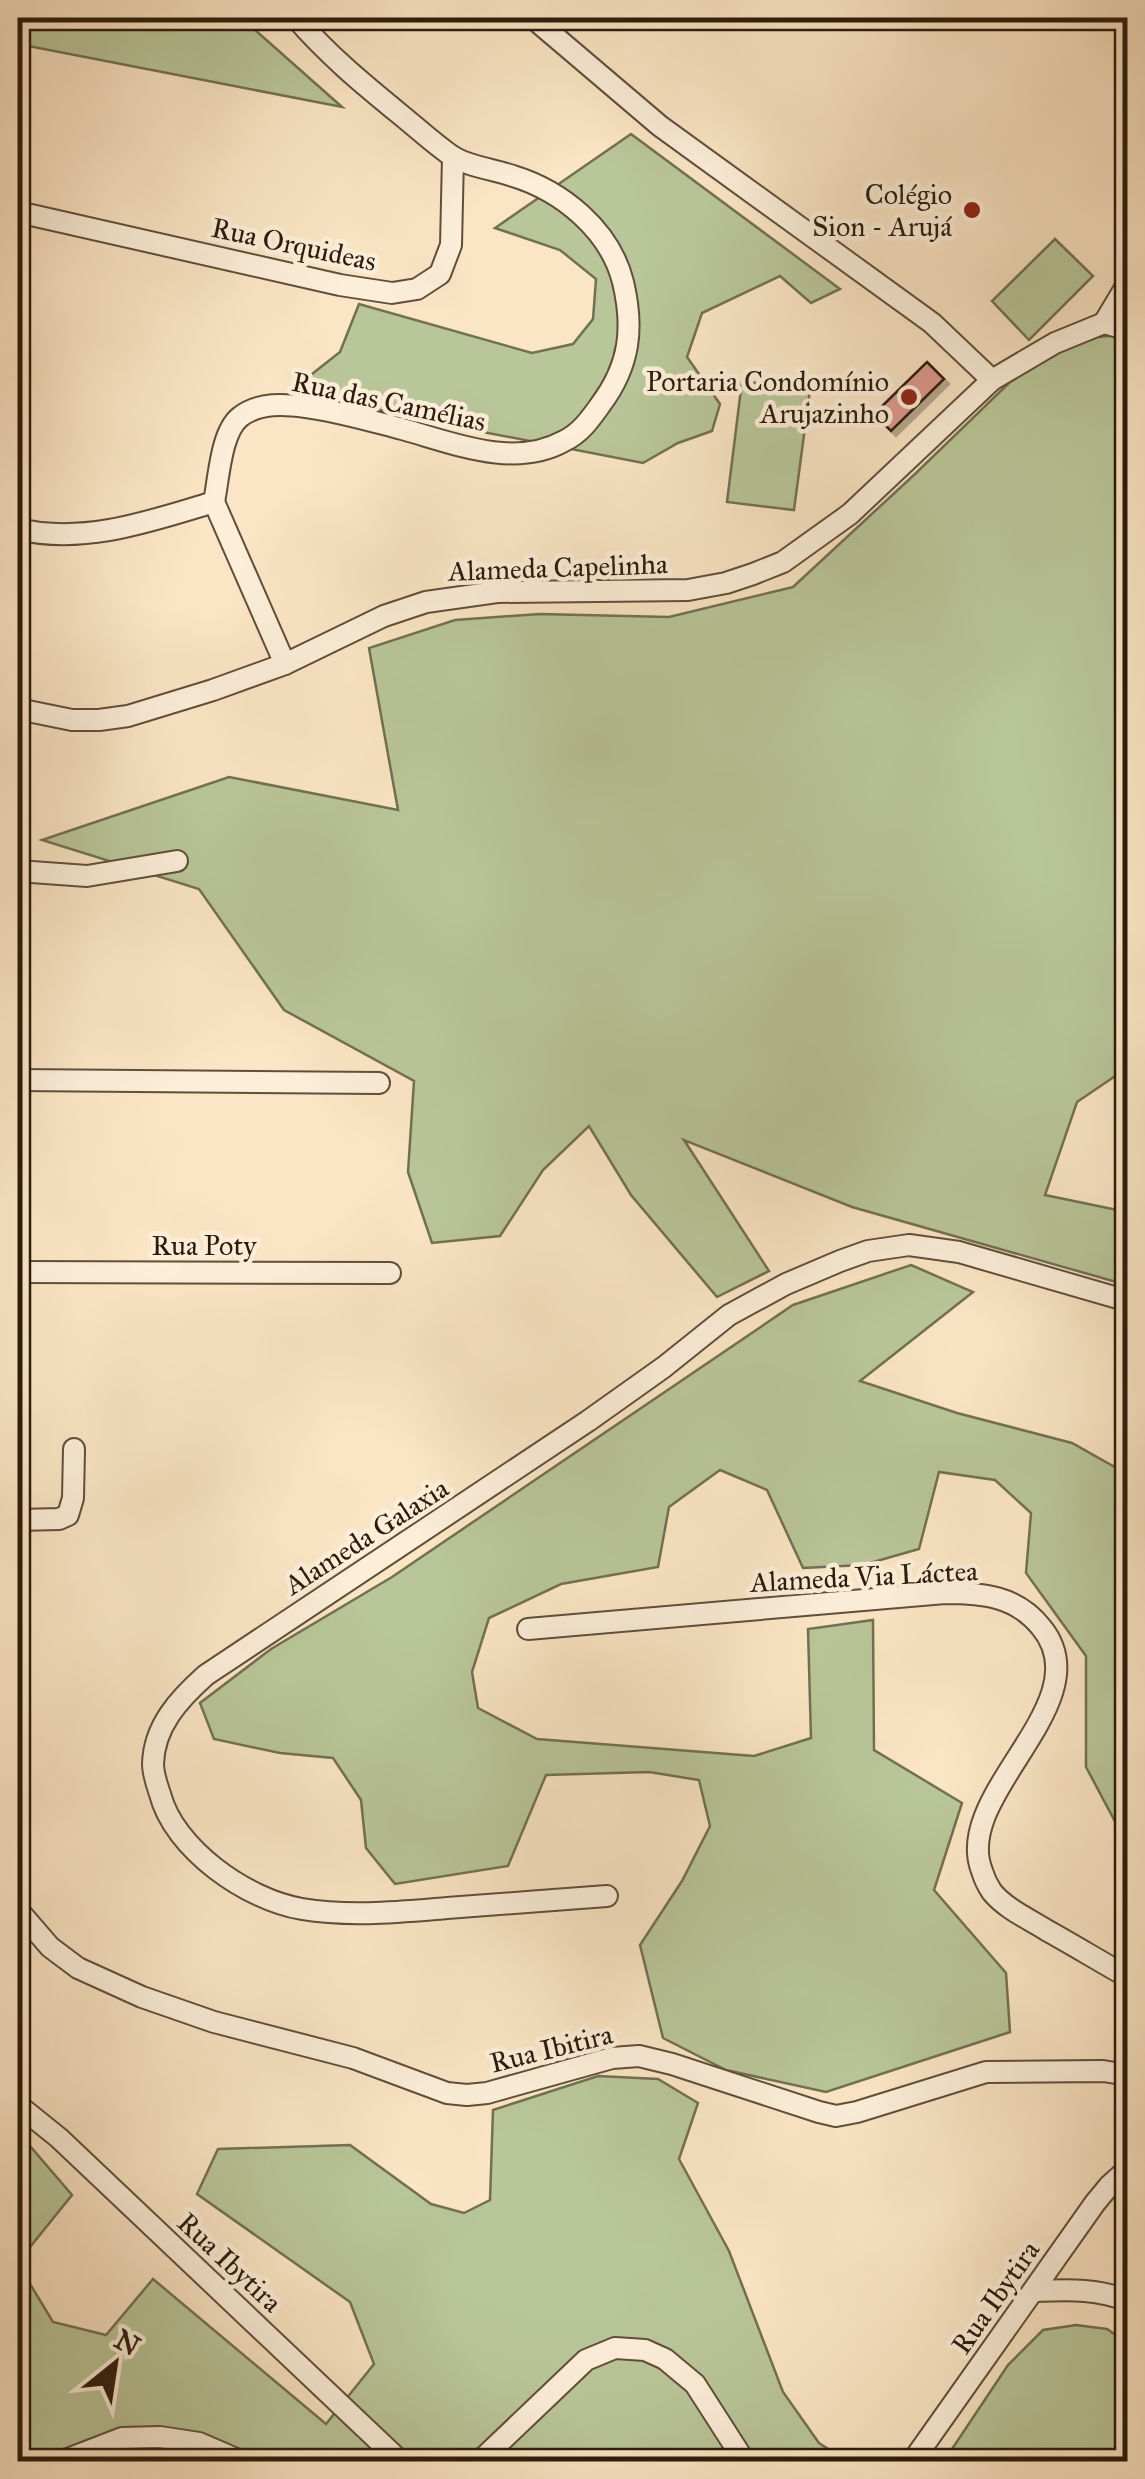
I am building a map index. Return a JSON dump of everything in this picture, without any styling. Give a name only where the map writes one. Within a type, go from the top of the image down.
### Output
[{"type":"street","name":"Rua das Camélias","points":[[214,502],[228,432],[238,418],[251,410],[282,404],[323,410],[462,448],[515,454],[546,449],[566,441],[586,426],[610,392],[627,352],[630,322],[622,278],[606,241],[590,222],[526,180],[452,157],[326,52],[296,18]]},
{"type":"street","points":[[533,18],[660,126],[932,323],[992,380]]},
{"type":"street","name":"Rua Orquideas","points":[[18,212],[340,285],[392,292],[417,289],[440,274],[450,245],[452,157]]},
{"type":"street","points":[[1128,284],[1104,323],[1128,330]]},
{"type":"street","name":"Alameda Capelinha","points":[[18,709],[72,720],[128,716],[286,664],[384,616],[426,602],[497,592],[688,590],[726,583],[783,562],[850,514],[992,380],[1055,344],[1104,323]]},
{"type":"street","points":[[18,529],[38,534],[86,535],[214,502],[286,664]]},
{"type":"street","points":[[18,871],[87,876],[177,862]]},
{"type":"street","points":[[18,1080],[379,1083]]},
{"type":"street","name":"Alameda Galaxia","points":[[607,1896],[352,1915],[296,1908],[256,1893],[214,1869],[181,1838],[164,1810],[153,1767],[158,1734],[180,1698],[206,1674],[588,1421],[730,1315],[786,1284],[868,1251],[909,1244],[958,1252],[1128,1301]]},
{"type":"street","name":"Rua Poty","points":[[18,1272],[390,1273]]},
{"type":"street","points":[[18,1520],[59,1519],[68,1515],[73,1498],[74,1449]]},
{"type":"street","name":"Alameda Via Láctea","points":[[528,1629],[945,1593],[980,1593],[1008,1600],[1031,1615],[1047,1634],[1057,1659],[1056,1685],[983,1818],[978,1843],[980,1867],[990,1890],[1008,1907],[1128,1977]]},
{"type":"street","name":"Rua Ibitira","points":[[18,1910],[50,1947],[105,1982],[214,2022],[353,2058],[448,2093],[487,2093],[612,2058],[639,2056],[836,2116],[986,2072],[1103,2071],[1128,2075]]},
{"type":"street","name":"Rua Ibytira","points":[[18,2105],[59,2138],[402,2462]]},
{"type":"street","name":"Rua Ibytira","points":[[912,2462],[1095,2203],[1128,2169]]},
{"type":"street","points":[[1034,2291],[1087,2290],[1112,2294],[1128,2302]]},
{"type":"street","points":[[479,2462],[586,2360],[615,2348],[644,2350],[665,2359],[695,2384],[745,2462]]},
{"type":"street","points":[[60,2462],[122,2438],[160,2437],[199,2443],[243,2462]]},
{"type":"green space","points":[[18,18],[246,18],[342,107],[18,44]]},
{"type":"green space","points":[[631,134],[840,289],[811,303],[780,276],[702,313],[687,357],[720,404],[712,431],[678,443],[643,463],[421,420],[293,389],[340,352],[359,304],[532,353],[573,344],[593,319],[596,279],[560,250],[495,228]]},
{"type":"green space","points":[[1055,239],[1093,276],[1029,340],[992,301]]},
{"type":"green space","points":[[1117,335],[1127,340],[1127,1068],[1077,1102],[1045,1195],[1127,1212],[1127,1285],[852,1207],[684,1140],[769,1271],[717,1297],[631,1195],[589,1126],[543,1170],[500,1236],[432,1243],[408,1172],[414,1081],[284,1010],[199,889],[42,840],[229,777],[398,810],[369,648],[455,620],[540,614],[669,617],[793,587],[1011,381],[1081,339]]},
{"type":"green space","points":[[742,381],[810,390],[794,510],[727,502]]},
{"type":"green space","points":[[911,1265],[973,1292],[860,1381],[957,1413],[1072,1443],[1127,1474],[1127,1844],[1086,1767],[1086,1656],[1026,1573],[1031,1513],[995,1480],[939,1472],[919,1549],[863,1565],[803,1568],[767,1490],[720,1470],[669,1507],[658,1567],[561,1584],[489,1618],[472,1672],[478,1708],[537,1739],[754,1756],[811,1738],[808,1629],[873,1620],[874,1750],[962,1803],[934,1890],[1006,1973],[1010,2032],[826,2092],[726,2070],[663,2038],[640,1945],[682,1881],[710,1826],[699,1780],[649,1772],[546,1775],[508,1866],[395,1884],[366,1848],[361,1800],[333,1758],[280,1753],[214,1739],[200,1703],[271,1649],[392,1577],[793,1305]]},
{"type":"green space","points":[[598,2076],[658,2079],[698,2103],[679,2159],[729,2251],[783,2392],[819,2443],[847,2461],[18,2461],[18,2264],[53,2322],[106,2335],[153,2279],[326,2424],[374,2364],[350,2302],[197,2194],[218,2149],[350,2145],[431,2204],[464,2213],[490,2200],[493,2110]]},
{"type":"green space","points":[[18,2132],[72,2195],[18,2262]]},
{"type":"green space","points":[[1076,2325],[1107,2329],[1127,2343],[1127,2461],[944,2461],[1008,2365],[1043,2330]]},
{"type":"building","name":"Portaria Condomínio Arujazinho","points":[[927,362],[944,379],[891,431],[874,414]]},
{"type":"place","name":"Colégio Sion - Arujá","points":[[972,210]]},
{"type":"place","name":"Portaria Condomínio Arujazinho","points":[[909,397]]}]
